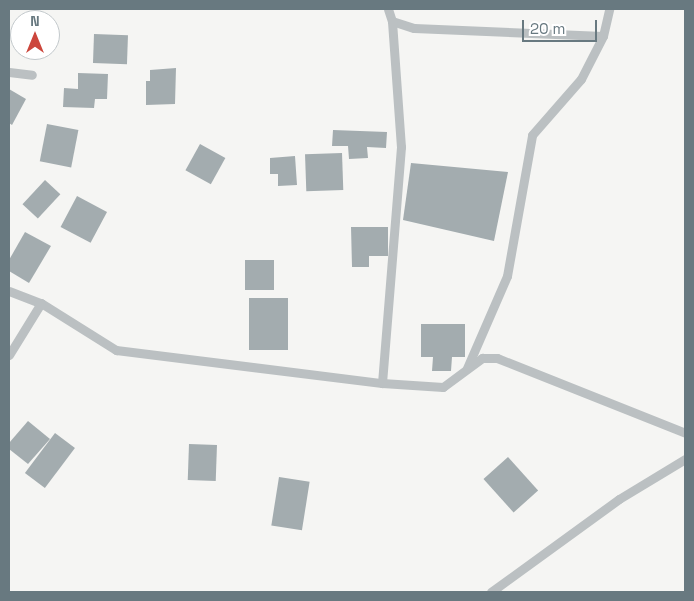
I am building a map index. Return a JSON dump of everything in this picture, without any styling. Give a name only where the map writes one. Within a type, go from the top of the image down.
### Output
[{"type":"street","points":[[382,383],[401,147],[392,21],[388,9]]},
{"type":"street","points":[[466,371],[507,276],[532,135],[581,79],[603,36],[609,9]]},
{"type":"street","points":[[392,21],[414,28],[603,36]]},
{"type":"street","points":[[9,72],[32,74]]},
{"type":"street","points":[[9,291],[41,303],[116,350],[382,383],[443,387],[482,358],[497,358],[685,433]]},
{"type":"street","points":[[9,355],[41,303]]},
{"type":"street","points":[[491,592],[619,499],[685,459]]},
{"type":"building","points":[[94,34],[128,35],[127,64],[93,63]]},
{"type":"building","points":[[176,68],[175,104],[146,105],[146,81],[150,81],[150,70]]},
{"type":"building","points":[[78,73],[108,74],[107,99],[95,99],[94,108],[63,107],[64,88],[78,89]]},
{"type":"building","points":[[9,89],[26,99],[12,125],[9,123]]},
{"type":"building","points":[[47,124],[78,130],[71,167],[40,161]]},
{"type":"building","points":[[333,130],[387,132],[386,148],[367,147],[368,158],[349,159],[348,146],[332,146]]},
{"type":"building","points":[[200,144],[225,158],[211,184],[185,170]]},
{"type":"building","points":[[342,153],[343,190],[306,191],[305,154]]},
{"type":"building","points":[[295,156],[297,185],[278,186],[278,174],[270,174],[270,158]]},
{"type":"building","points":[[411,163],[508,172],[494,241],[403,220]]},
{"type":"building","points":[[45,180],[60,194],[38,218],[22,204]]},
{"type":"building","points":[[77,196],[107,212],[91,243],[61,227]]},
{"type":"building","points":[[351,227],[388,227],[388,256],[369,256],[369,267],[352,267]]},
{"type":"building","points":[[25,232],[51,246],[29,283],[9,271],[9,260]]},
{"type":"building","points":[[245,260],[274,260],[274,290],[245,290]]},
{"type":"building","points":[[249,298],[288,298],[288,350],[249,350]]},
{"type":"building","points":[[421,324],[465,324],[465,357],[452,357],[451,371],[432,371],[433,357],[421,357]]},
{"type":"building","points":[[28,421],[50,439],[28,464],[9,449],[9,443]]},
{"type":"building","points":[[55,433],[75,448],[45,488],[25,473]]},
{"type":"building","points":[[189,444],[217,445],[216,481],[188,480]]},
{"type":"building","points":[[508,457],[538,490],[514,513],[483,479]]},
{"type":"building","points":[[279,477],[310,482],[302,530],[271,525]]}]
